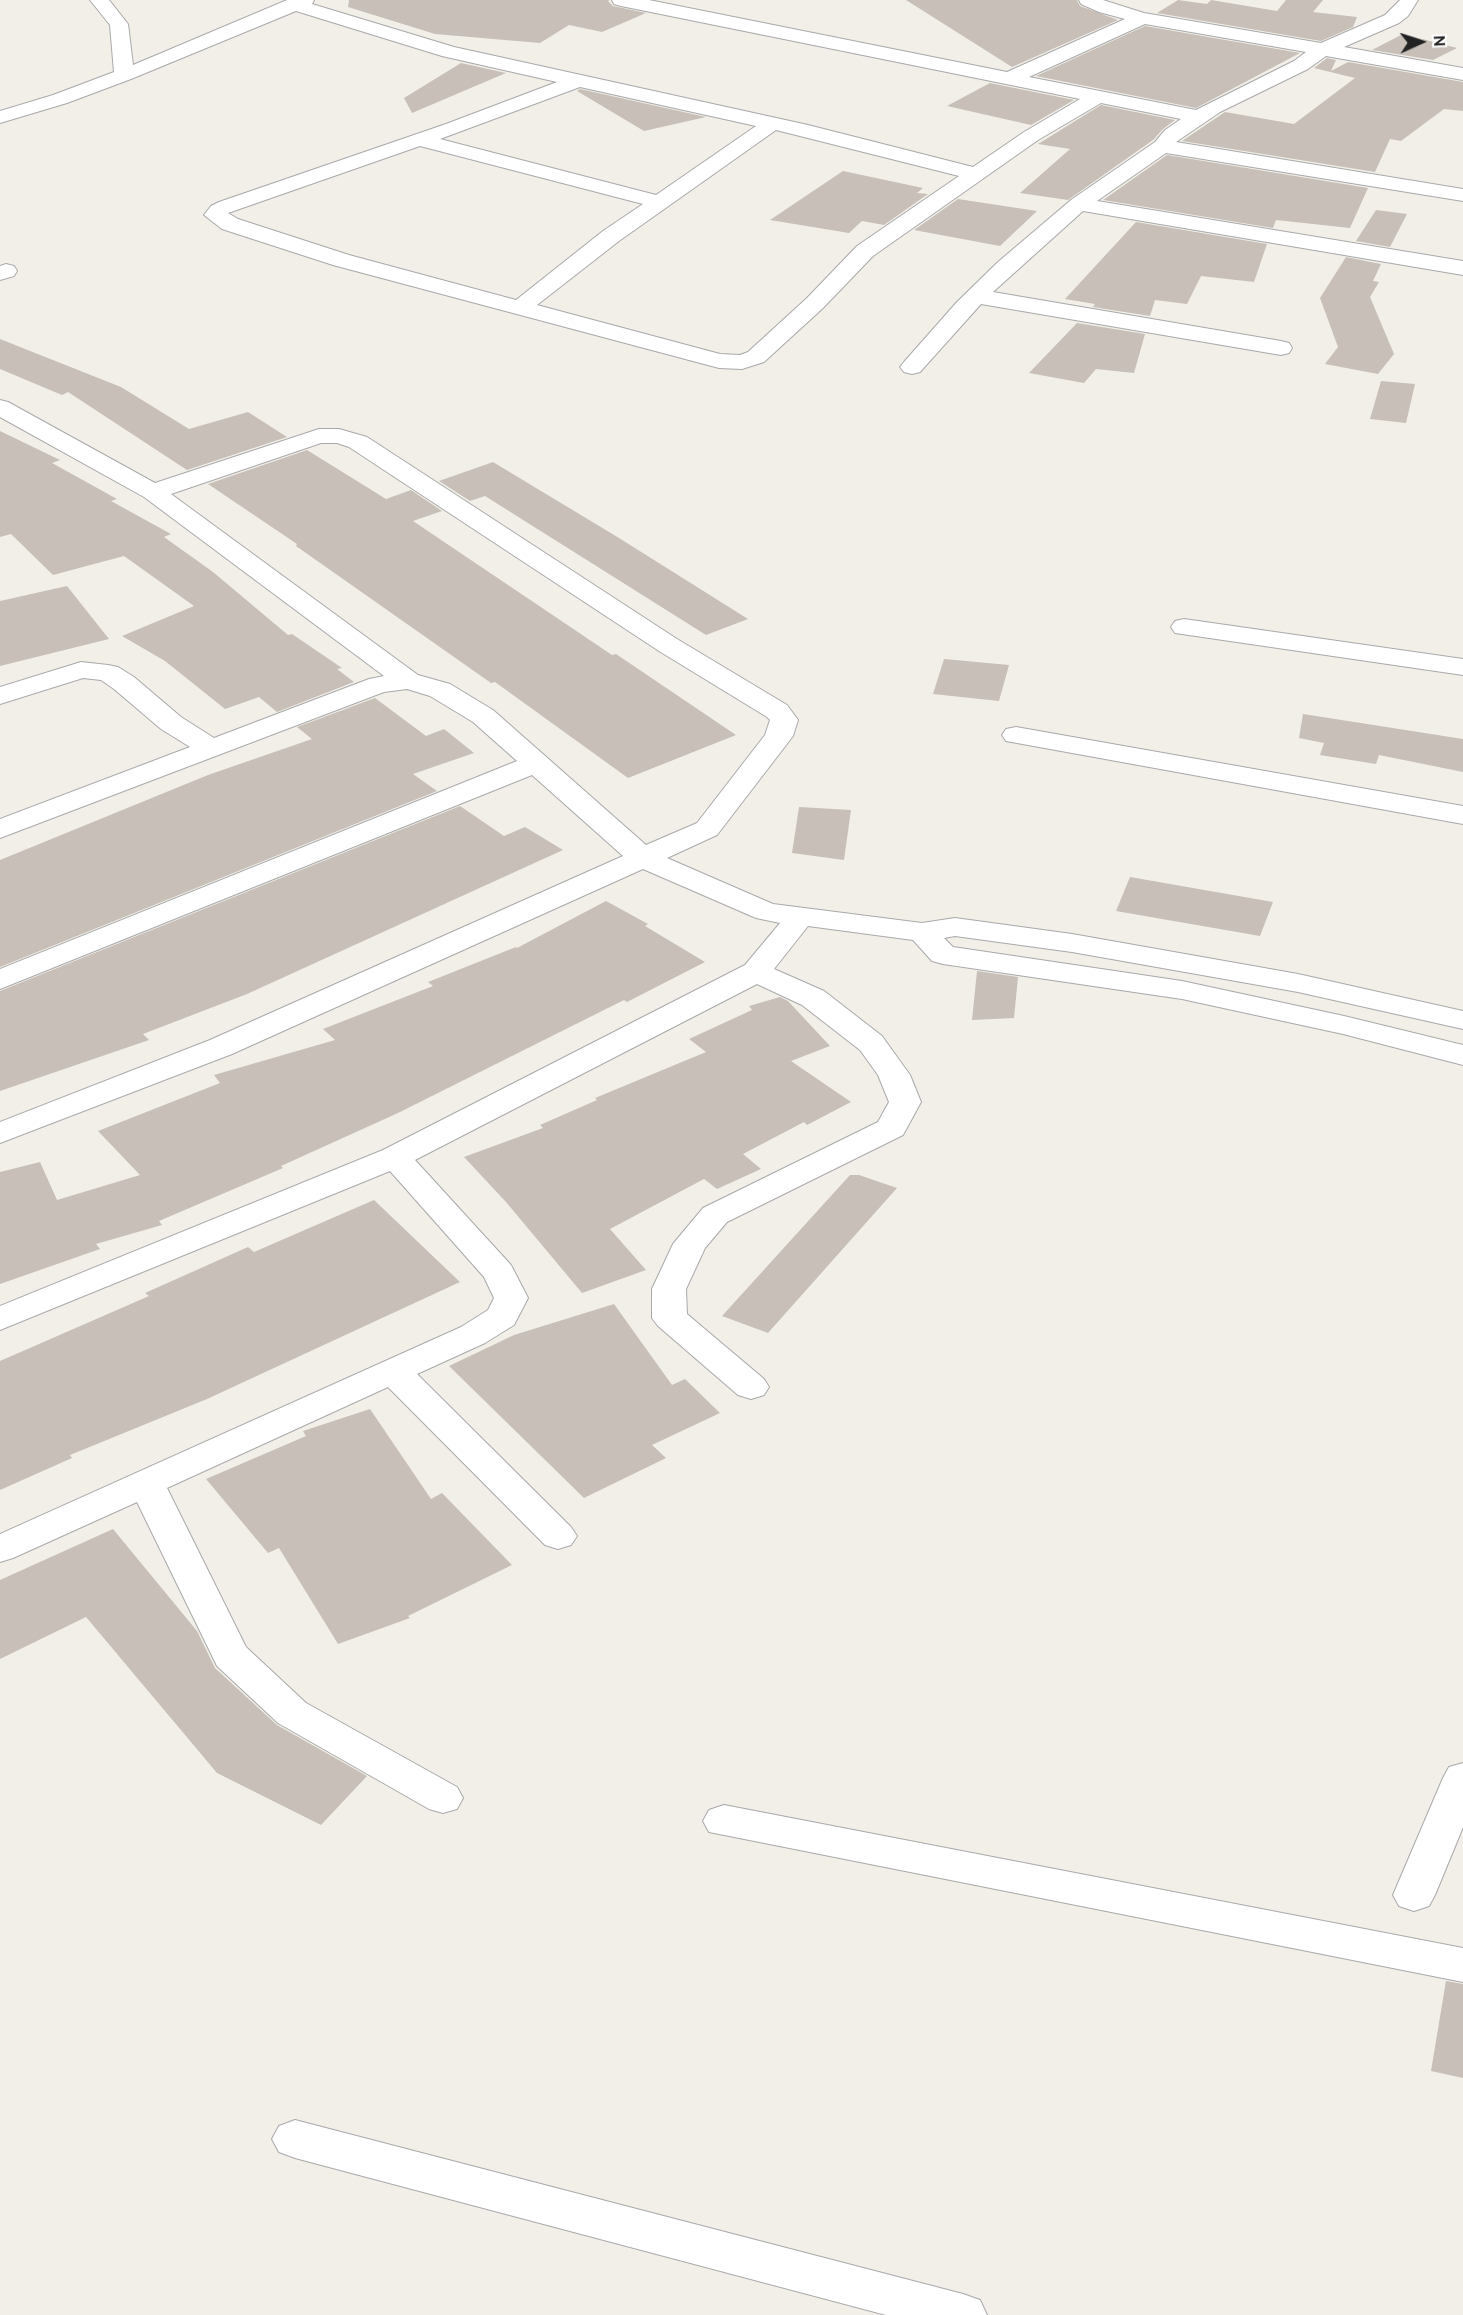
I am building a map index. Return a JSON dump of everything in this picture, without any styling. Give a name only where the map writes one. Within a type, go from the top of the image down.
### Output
[{"type":"street","points":[[99,0],[119,24],[124,75]]},
{"type":"street","points":[[621,0],[1200,117]]},
{"type":"street","points":[[1089,0],[1106,8],[1143,18],[1463,74]]},
{"type":"street","points":[[912,367],[976,296],[1078,204],[1162,146],[1172,134],[1300,65],[1322,50],[1392,19],[1401,12],[1409,0]]},
{"type":"street","points":[[0,117],[60,99],[124,75],[299,2],[449,52],[773,123],[976,174]]},
{"type":"street","points":[[1010,78],[1143,18]]},
{"type":"street","points":[[580,80],[418,140],[226,206],[218,210],[215,215],[230,224],[341,260],[719,361],[742,362],[756,357],[841,278],[865,251],[1031,136],[1098,96]]},
{"type":"street","points":[[520,308],[611,236],[773,123]]},
{"type":"street","points":[[418,140],[660,202]]},
{"type":"street","points":[[1162,146],[1463,195]]},
{"type":"street","points":[[1078,204],[1463,268]]},
{"type":"street","points":[[976,296],[1281,348]]},
{"type":"street","points":[[0,407],[153,492],[408,681],[440,690],[483,716],[643,858],[767,912],[922,932],[955,927],[1072,943],[1298,983],[1463,1020]]},
{"type":"street","points":[[0,1133],[221,1047],[707,829],[779,736],[784,720],[777,711],[668,645],[358,442],[339,436],[319,436],[153,492]]},
{"type":"street","points":[[1184,627],[1463,667]]},
{"type":"street","points":[[0,696],[81,670],[108,673],[124,682],[171,723],[212,749]]},
{"type":"street","points":[[0,829],[379,685],[408,681]]},
{"type":"street","points":[[1016,735],[1463,814]]},
{"type":"street","points":[[0,980],[536,763]]},
{"type":"street","points":[[0,1319],[395,1157],[756,972],[801,916]]},
{"type":"street","points":[[922,932],[943,956],[1182,990],[1344,1025],[1463,1055]]},
{"type":"street","points":[[751,1387],[670,1318],[669,1289],[690,1244],[715,1215],[891,1128],[905,1102],[894,1075],[871,1043],[813,998],[756,972]]},
{"type":"street","points":[[1344,1025],[1363,998]]},
{"type":"street","points":[[0,1549],[473,1335],[502,1317],[511,1298],[500,1273],[395,1157]]},
{"type":"street","points":[[393,1371],[558,1536]]},
{"type":"street","points":[[146,1483],[231,1656],[292,1713],[443,1798]]},
{"type":"street","points":[[1414,1895],[1463,1778]]},
{"type":"street","points":[[724,1821],[1463,1965]]},
{"type":"street","points":[[295,2139],[963,2315]]},
{"type":"building","points":[[349,0],[610,0],[608,1],[613,6],[646,13],[602,32],[569,25],[540,43],[435,34],[348,7]]},
{"type":"building","points":[[906,0],[1077,0],[1080,6],[1118,20],[1012,67]]},
{"type":"building","points":[[1178,0],[1207,4],[1211,0],[1277,11],[1286,0],[1323,0],[1313,12],[1357,17],[1353,27],[1321,41],[1157,13]]},
{"type":"building","points":[[1145,26],[1300,53],[1196,108],[1036,76]]},
{"type":"building","points":[[1403,34],[1457,48],[1433,60],[1372,50]]},
{"type":"building","points":[[1327,58],[1336,60],[1331,71],[1348,62],[1463,82],[1463,111],[1444,109],[1401,141],[1390,139],[1375,172],[1182,141],[1225,112],[1294,124],[1355,78],[1314,68]]},
{"type":"building","points":[[461,63],[506,73],[412,113],[404,98]]},
{"type":"building","points":[[990,83],[1074,100],[1031,125],[947,106]]},
{"type":"building","points":[[580,89],[706,117],[644,131],[577,91]]},
{"type":"building","points":[[1101,105],[1175,120],[1153,140],[1068,200],[1020,193],[1070,149],[1038,144]]},
{"type":"building","points":[[1167,155],[1368,188],[1350,228],[1276,220],[1273,228],[1103,200]]},
{"type":"building","points":[[843,171],[923,188],[917,193],[928,194],[884,225],[862,221],[849,233],[770,220]]},
{"type":"building","points":[[958,199],[1037,211],[1000,246],[914,230]]},
{"type":"building","points":[[1376,210],[1407,214],[1390,247],[1356,241]]},
{"type":"building","points":[[1136,222],[1267,244],[1254,282],[1201,276],[1187,304],[1155,300],[1150,316],[1093,307],[1095,304],[1065,299]]},
{"type":"building","points":[[1346,257],[1381,264],[1373,281],[1379,282],[1370,297],[1394,354],[1378,374],[1325,364],[1338,347],[1320,298]]},
{"type":"building","points":[[1077,323],[1145,334],[1134,373],[1096,369],[1084,383],[1029,373]]},
{"type":"building","points":[[0,339],[121,387],[189,429],[248,412],[287,437],[187,470],[68,392],[62,395],[0,369]]},
{"type":"building","points":[[1381,381],[1415,384],[1406,423],[1370,419]]},
{"type":"building","points":[[0,431],[60,460],[52,463],[117,499],[111,501],[171,534],[164,537],[213,572],[288,635],[292,634],[342,668],[337,669],[354,682],[277,712],[259,697],[225,709],[165,661],[122,636],[194,606],[124,556],[53,575],[11,534],[0,537]]},
{"type":"building","points":[[307,450],[386,499],[411,490],[442,511],[413,521],[736,735],[628,778],[495,682],[491,683],[296,546],[297,544],[208,484]]},
{"type":"building","points":[[493,462],[748,619],[706,635],[485,496],[470,501],[439,481]]},
{"type":"building","points":[[67,586],[109,639],[0,666],[0,601]]},
{"type":"building","points":[[944,659],[1009,665],[999,701],[933,694]]},
{"type":"building","points":[[375,698],[426,736],[444,729],[474,753],[413,774],[437,791],[0,967],[0,860],[208,775],[312,739],[297,727]]},
{"type":"building","points":[[1303,714],[1463,739],[1463,772],[1379,755],[1376,764],[1320,755],[1324,743],[1299,738]]},
{"type":"building","points":[[460,806],[504,836],[525,827],[563,850],[247,994],[143,1034],[149,1040],[0,1091],[0,991]]},
{"type":"building","points":[[799,807],[851,810],[844,860],[792,853]]},
{"type":"building","points":[[1130,877],[1273,902],[1260,936],[1116,911]]},
{"type":"building","points":[[606,901],[648,924],[645,926],[705,962],[398,1113],[281,1166],[283,1168],[159,1221],[162,1225],[96,1244],[100,1249],[0,1284],[0,1172],[40,1162],[57,1200],[140,1175],[98,1131],[220,1083],[214,1075],[335,1040],[323,1029],[433,986],[428,982],[517,948]]},
{"type":"building","points":[[977,971],[1018,977],[1014,1018],[972,1020]]},
{"type":"building","points":[[780,997],[788,1001],[830,1046],[791,1061],[851,1102],[807,1125],[804,1122],[743,1154],[761,1169],[717,1189],[704,1179],[610,1229],[646,1270],[582,1293],[506,1202],[464,1157],[543,1128],[540,1125],[597,1100],[595,1098],[706,1052],[689,1039],[752,1010],[749,1006]]},
{"type":"building","points":[[850,1175],[859,1175],[897,1188],[768,1333],[722,1316]]},
{"type":"building","points":[[374,1200],[460,1282],[207,1399],[70,1455],[72,1458],[0,1490],[0,1361],[149,1296],[145,1293],[248,1247],[254,1252]]},
{"type":"building","points":[[614,1304],[672,1385],[685,1379],[720,1413],[652,1445],[666,1458],[584,1498],[449,1366],[514,1335]]},
{"type":"building","points":[[370,1409],[431,1499],[442,1493],[512,1565],[408,1616],[410,1618],[338,1644],[279,1548],[268,1553],[206,1479],[306,1436],[303,1431]]},
{"type":"building","points":[[113,1529],[197,1631],[215,1668],[277,1725],[367,1776],[321,1825],[217,1773],[86,1617],[0,1659],[0,1580]]},
{"type":"building","points":[[1446,1981],[1463,1984],[1463,2078],[1431,2071]]}]
